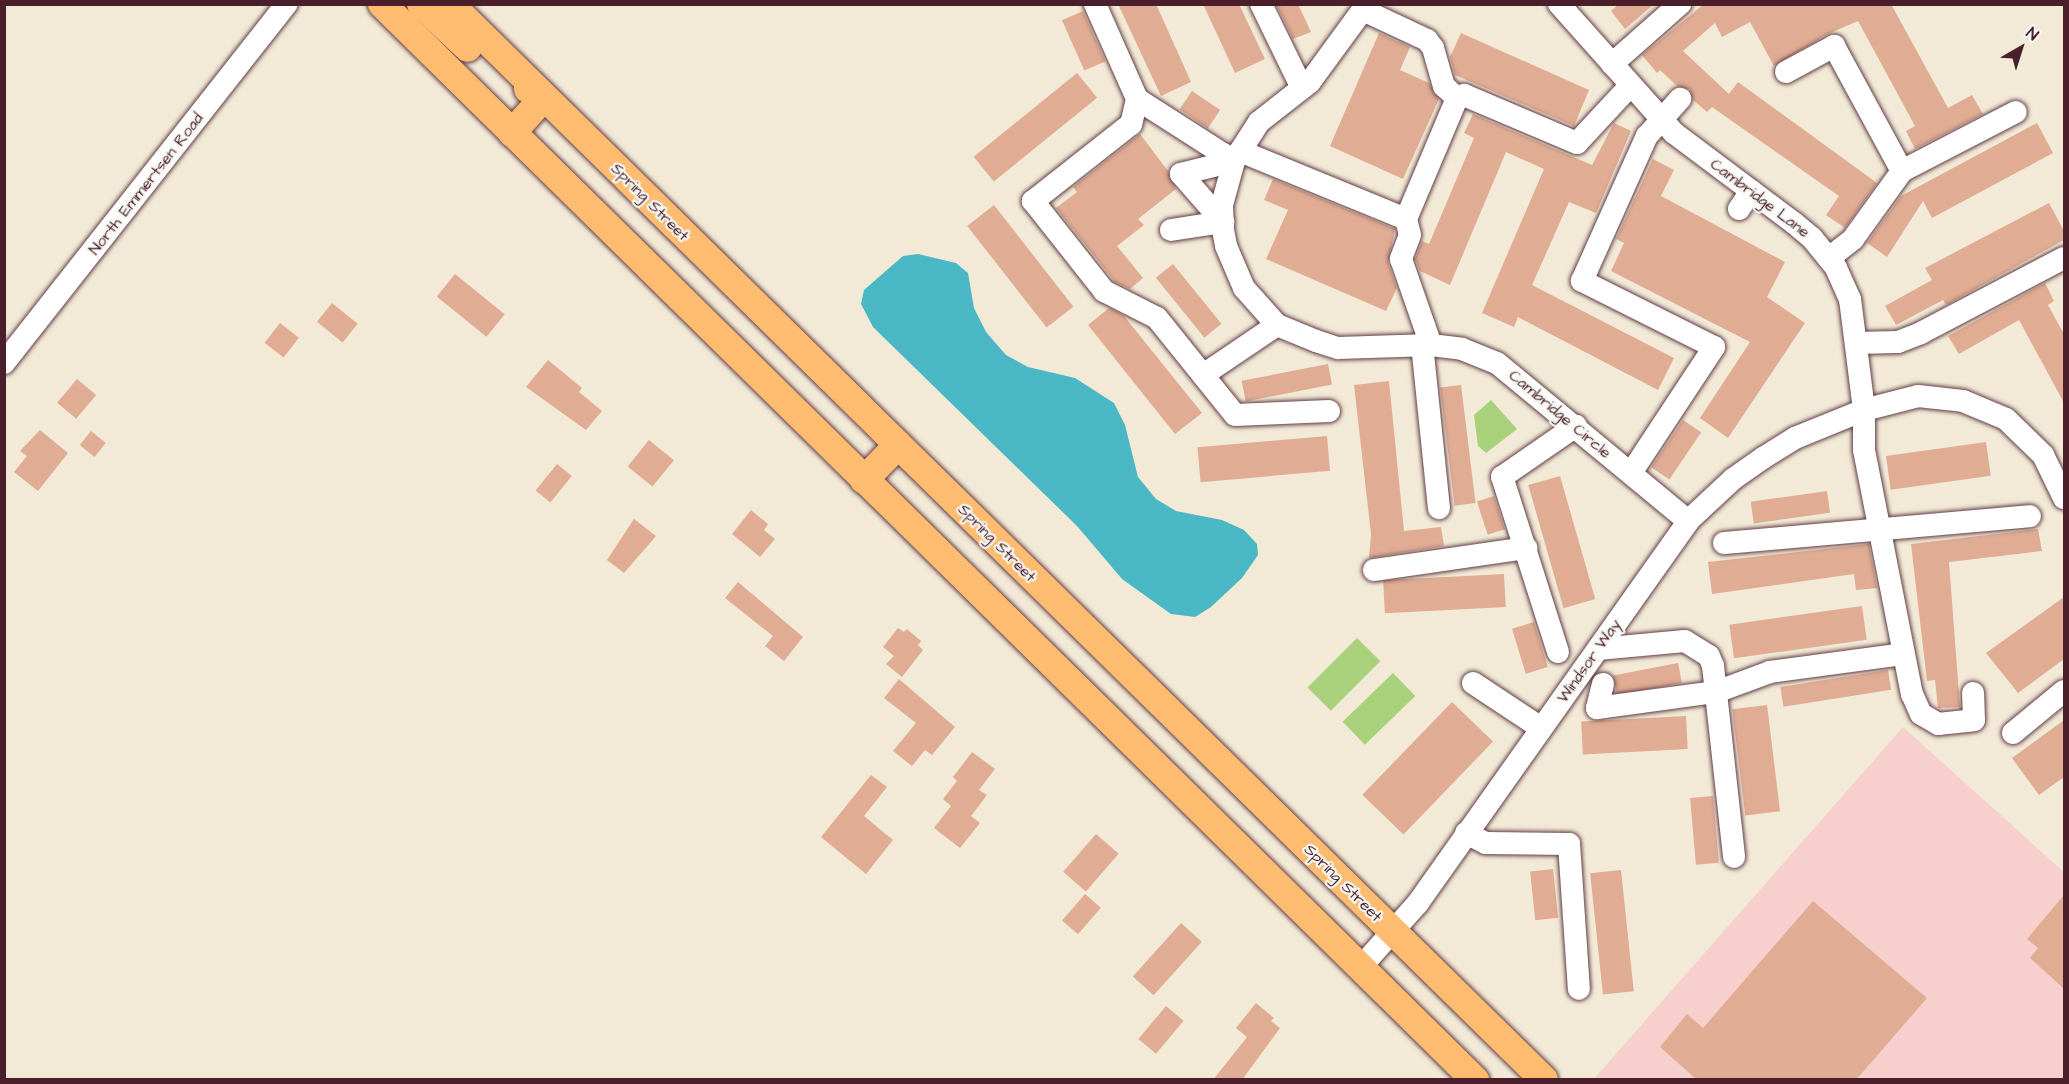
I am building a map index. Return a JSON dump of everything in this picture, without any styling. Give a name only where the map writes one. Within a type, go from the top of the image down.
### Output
[{"type":"main road","points":[[382,4],[1475,1080]]},
{"type":"main road","points":[[421,4],[494,73],[544,97],[512,133]]},
{"type":"main road","name":"Spring Street","points":[[450,4],[1544,1080]]},
{"type":"main road","points":[[864,480],[898,445]]},
{"type":"street","name":"North Emmertsen Road","points":[[4,363],[287,4]]},
{"type":"street","points":[[1095,4],[1137,99],[1232,155],[1406,219]]},
{"type":"street","points":[[1261,4],[1302,88]]},
{"type":"street","name":"Cambridge Lane","points":[[1559,4],[1661,120],[1745,200],[1812,238],[1829,258],[1850,299],[1864,410],[1864,450],[1882,529],[1912,694],[1921,714],[1938,724],[1974,720],[1973,693]]},
{"type":"street","points":[[1612,64],[1680,4]]},
{"type":"street","points":[[1223,222],[1181,174],[1213,166],[1232,155],[1260,122],[1302,88],[1333,54],[1365,7],[1427,40],[1434,48],[1444,86],[1457,98]]},
{"type":"street","points":[[1786,72],[1834,46],[1902,171]]},
{"type":"street","points":[[1439,508],[1427,344],[1401,259],[1410,235],[1406,219],[1457,98],[1464,95],[1577,143],[1630,86]]},
{"type":"street","points":[[1137,99],[1131,124],[1033,201],[1104,291],[1157,318],[1235,415],[1329,411]]},
{"type":"street","points":[[1631,473],[1714,347],[1582,281],[1647,136],[1680,99]]},
{"type":"street","points":[[1829,258],[1853,239],[1902,171],[2016,112]]},
{"type":"street","name":"Cambridge Circle","points":[[1232,155],[1222,205],[1226,246],[1244,288],[1277,324],[1338,348],[1427,344],[1462,349],[1497,363],[1576,426],[1688,521]]},
{"type":"street","points":[[1171,230],[1223,222]]},
{"type":"street","points":[[1856,343],[1898,342],[1921,333],[2064,258]]},
{"type":"street","points":[[1203,375],[1277,324]]},
{"type":"street","points":[[1864,410],[1918,396],[1964,401],[2006,419],[2043,455],[2064,498]]},
{"type":"street","name":"Windsor Way","points":[[1360,968],[1418,903],[1688,521],[1733,479],[1763,458],[1795,438],[1864,410]]},
{"type":"street","points":[[1558,652],[1502,477],[1576,426]]},
{"type":"street","points":[[1724,543],[2030,516]]},
{"type":"street","points":[[1374,570],[1526,548]]},
{"type":"street","points":[[1598,649],[1685,641],[1696,645],[1713,666],[1734,857]]},
{"type":"street","points":[[1603,684],[1597,708],[1716,692],[1770,672],[1903,654]]},
{"type":"street","points":[[1473,683],[1541,728]]},
{"type":"street","points":[[2013,733],[2064,691]]},
{"type":"street","points":[[1466,833],[1486,843],[1569,844],[1579,988]]},
{"type":"shaded area","points":[[1903,727],[2064,872],[2064,1079],[1593,1080]]},
{"type":"green space","points":[[1491,400],[1517,429],[1486,453],[1478,446],[1474,415]]},
{"type":"green space","points":[[1357,638],[1380,661],[1331,711],[1308,687]]},
{"type":"green space","points":[[1393,673],[1415,696],[1365,745],[1343,722]]},
{"type":"water","points":[[918,254],[956,263],[968,273],[974,308],[986,332],[1006,355],[1028,367],[1075,378],[1114,403],[1125,425],[1138,477],[1156,499],[1176,511],[1222,520],[1244,530],[1257,544],[1258,555],[1242,578],[1211,607],[1195,617],[1171,614],[1122,579],[1077,526],[873,327],[861,304],[864,290],[903,256]]},
{"type":"building","points":[[1118,4],[1156,4],[1191,82],[1161,96]]},
{"type":"building","points":[[1203,4],[1239,4],[1265,59],[1235,73]]},
{"type":"building","points":[[1276,4],[1298,4],[1311,32],[1293,39]]},
{"type":"building","points":[[1619,4],[1654,4],[1625,29],[1611,11]]},
{"type":"building","points":[[1704,4],[1891,4],[1948,108],[1972,95],[1983,114],[1915,149],[1906,131],[1915,126],[1858,21],[1828,34],[1774,66],[1750,22],[1722,37],[1715,23],[1683,51],[1729,94],[1738,82],[1877,183],[1845,228],[1826,215],[1839,196],[1712,107],[1707,112],[1693,100],[1689,89],[1677,86],[1660,70],[1657,73],[1642,55]]},
{"type":"building","points":[[1083,11],[1105,61],[1084,71],[1062,20]]},
{"type":"building","points":[[1379,33],[1410,47],[1400,70],[1429,83],[1439,99],[1403,179],[1330,146]]},
{"type":"building","points":[[1461,33],[1589,90],[1574,126],[1455,75],[1450,57]]},
{"type":"building","points":[[1077,73],[1097,98],[994,182],[974,157]]},
{"type":"building","points":[[1192,91],[1220,110],[1208,128],[1180,109]]},
{"type":"building","points":[[1473,114],[1592,165],[1614,123],[1631,131],[1596,213],[1569,202],[1532,285],[1674,358],[1658,390],[1518,317],[1514,327],[1482,313],[1544,169],[1506,152],[1450,285],[1420,271],[1415,259],[1422,241],[1429,244],[1474,138],[1464,133]]},
{"type":"building","points":[[2037,123],[2053,153],[1932,218],[1923,201],[1887,257],[1867,243],[1901,196]]},
{"type":"building","points":[[1140,134],[1168,171],[1176,189],[1138,219],[1144,225],[1117,246],[1143,278],[1130,289],[1115,282],[1056,208],[1077,192],[1073,187]]},
{"type":"building","points":[[1653,159],[1674,170],[1661,196],[1785,262],[1767,297],[1805,323],[1728,438],[1700,418],[1750,342],[1611,271],[1624,243],[1616,239]]},
{"type":"building","points":[[1273,179],[1395,229],[1388,263],[1397,288],[1386,311],[1266,259],[1288,210],[1264,200]]},
{"type":"building","points":[[2049,203],[2064,231],[2064,240],[1946,305],[1943,300],[1896,325],[1885,306],[1932,280],[1925,268]]},
{"type":"building","points":[[994,205],[1073,307],[1047,328],[967,226]]},
{"type":"building","points":[[1173,264],[1221,324],[1204,338],[1156,278]]},
{"type":"building","points":[[455,274],[505,314],[486,337],[437,297]]},
{"type":"building","points":[[2045,283],[2054,301],[2048,305],[2064,334],[2064,403],[2019,320],[1959,354],[1948,336]]},
{"type":"building","points":[[332,303],[358,324],[343,342],[317,322]]},
{"type":"building","points":[[1109,308],[1124,316],[1202,413],[1175,434],[1088,325]]},
{"type":"building","points":[[280,323],[299,338],[284,357],[265,343]]},
{"type":"building","points":[[548,360],[582,388],[579,392],[602,411],[586,430],[526,387]]},
{"type":"building","points":[[1328,364],[1332,385],[1246,401],[1242,381]]},
{"type":"building","points":[[77,379],[96,395],[76,419],[57,403]]},
{"type":"building","points":[[1389,381],[1404,531],[1441,527],[1444,546],[1369,558],[1371,534],[1354,385]]},
{"type":"building","points":[[1461,385],[1476,503],[1455,506],[1440,388]]},
{"type":"building","points":[[1683,420],[1701,432],[1669,480],[1651,467]]},
{"type":"building","points":[[40,430],[68,453],[38,491],[14,472],[27,456],[20,451]]},
{"type":"building","points":[[91,431],[106,443],[94,457],[80,445]]},
{"type":"building","points":[[1327,436],[1330,471],[1201,482],[1197,447]]},
{"type":"building","points":[[649,440],[674,460],[652,487],[628,466]]},
{"type":"building","points":[[1986,442],[1991,476],[1891,490],[1886,456]]},
{"type":"building","points":[[557,464],[572,476],[550,502],[536,490]]},
{"type":"building","points":[[1560,476],[1595,599],[1564,608],[1528,485]]},
{"type":"building","points":[[1827,491],[1830,513],[1754,524],[1751,502]]},
{"type":"building","points":[[1494,496],[1505,529],[1488,535],[1477,502]]},
{"type":"building","points":[[751,510],[768,524],[764,530],[775,539],[760,557],[732,534]]},
{"type":"building","points":[[634,519],[656,536],[624,573],[607,560]]},
{"type":"building","points":[[2038,529],[2042,551],[1949,562],[1960,707],[1938,708],[1935,680],[1927,681],[1911,544]]},
{"type":"building","points":[[1869,544],[1877,588],[1856,590],[1854,574],[1712,594],[1708,562]]},
{"type":"building","points":[[1504,574],[1506,607],[1385,613],[1383,580]]},
{"type":"building","points":[[738,582],[803,637],[784,661],[765,646],[773,636],[725,598]]},
{"type":"building","points":[[2064,597],[2064,659],[2018,693],[1986,653]]},
{"type":"building","points":[[1862,606],[1867,640],[1734,658],[1729,625]]},
{"type":"building","points":[[1534,622],[1548,667],[1526,674],[1512,629]]},
{"type":"building","points":[[898,628],[904,632],[907,629],[921,641],[918,645],[923,650],[902,677],[886,664],[894,656],[883,647]]},
{"type":"building","points":[[1678,663],[1682,683],[1617,695],[1613,676]]},
{"type":"building","points":[[1888,670],[1891,690],[1783,707],[1780,687]]},
{"type":"building","points":[[899,679],[955,727],[932,755],[925,750],[912,766],[893,751],[916,723],[884,698]]},
{"type":"building","points":[[1452,702],[1493,742],[1403,834],[1362,795]]},
{"type":"building","points":[[1767,705],[1780,811],[1745,815],[1732,709]]},
{"type":"building","points":[[1686,716],[1688,749],[1583,754],[1581,721]]},
{"type":"building","points":[[2064,720],[2064,777],[2039,795],[2012,758]]},
{"type":"building","points":[[972,752],[995,769],[979,790],[987,795],[971,816],[980,823],[960,848],[934,828],[951,806],[943,799],[957,781],[953,777]]},
{"type":"building","points":[[871,775],[887,787],[864,816],[893,840],[866,874],[821,837]]},
{"type":"building","points":[[1713,796],[1719,863],[1696,865],[1690,798]]},
{"type":"building","points":[[1096,834],[1119,854],[1086,891],[1063,872]]},
{"type":"building","points":[[1553,869],[1558,918],[1535,920],[1530,871]]},
{"type":"building","points":[[1621,870],[1634,991],[1603,995],[1590,873]]},
{"type":"building","points":[[1085,894],[1101,908],[1078,934],[1062,920]]},
{"type":"building","points":[[2064,895],[2064,989],[2030,958],[2038,948],[2027,939]]},
{"type":"building","points":[[1813,901],[1927,998],[1856,1080],[1697,1080],[1660,1047],[1687,1014],[1703,1028]]},
{"type":"building","points":[[1181,923],[1202,942],[1154,995],[1133,977]]},
{"type":"building","points":[[1256,1003],[1274,1018],[1271,1021],[1280,1028],[1242,1080],[1213,1080],[1247,1037],[1236,1028]]},
{"type":"building","points":[[1166,1006],[1184,1021],[1156,1054],[1138,1039]]}]
